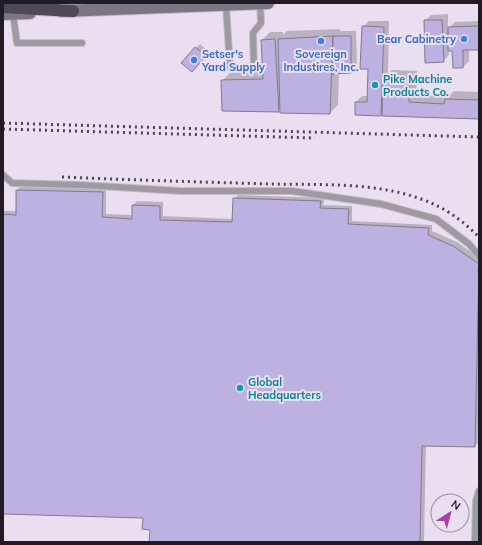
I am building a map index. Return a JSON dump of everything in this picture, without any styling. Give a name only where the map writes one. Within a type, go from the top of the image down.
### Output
[{"type":"highway","points":[[3,7],[73,11]]},
{"type":"street","points":[[8,14],[268,3]]},
{"type":"lane","points":[[226,5],[230,68],[254,67],[253,33],[262,23],[260,3]]},
{"type":"lane","points":[[8,14],[17,43],[82,43]]},
{"type":"lane","points":[[3,175],[12,183],[82,185],[181,191],[292,192],[381,204],[436,219],[469,244],[479,256]]},
{"type":"lane","points":[[475,542],[476,501],[479,491]]},
{"type":"building","points":[[424,20],[442,20],[444,62],[425,63]]},
{"type":"building","name":"Pike Machine Products Co.","points":[[362,26],[384,27],[381,116],[355,115],[355,102],[367,102],[368,69],[360,69]]},
{"type":"building","name":"Bear Cabinetry","points":[[479,26],[479,50],[463,50],[463,68],[453,68],[452,51],[448,51],[448,27]]},
{"type":"building","points":[[333,36],[330,114],[280,113],[278,39]]},
{"type":"building","points":[[333,36],[351,36],[351,73],[332,74]]},
{"type":"building","points":[[275,39],[279,112],[222,111],[221,80],[263,79],[261,40]]},
{"type":"building","name":"Setser's Yard Supply","points":[[195,47],[206,56],[192,72],[181,63]]},
{"type":"building","points":[[383,78],[409,78],[409,102],[444,104],[445,99],[479,100],[479,119],[382,116]]},
{"type":"building","name":"Global Headquarters","points":[[16,190],[103,192],[102,217],[132,219],[132,205],[160,206],[160,220],[232,222],[233,198],[321,201],[320,208],[349,209],[348,224],[429,228],[428,235],[453,246],[479,264],[475,447],[422,446],[420,542],[149,542],[150,530],[142,529],[143,518],[3,514],[3,214],[16,215]]},
{"type":"railway","points":[[3,123],[479,137]]},
{"type":"railway","points":[[3,129],[315,138]]},
{"type":"railway","points":[[62,177],[366,187],[403,194],[421,199],[437,206],[466,225],[479,237]]},
{"type":"place","name":"Bear Cabinetry","points":[[464,39]]},
{"type":"place","name":"Sovereign Industires, Inc.","points":[[321,41]]},
{"type":"place","name":"Setser's Yard Supply","points":[[194,60]]},
{"type":"place","name":"Pike Machine Products Co.","points":[[375,85]]},
{"type":"place","name":"Global Headquarters","points":[[240,388]]}]
